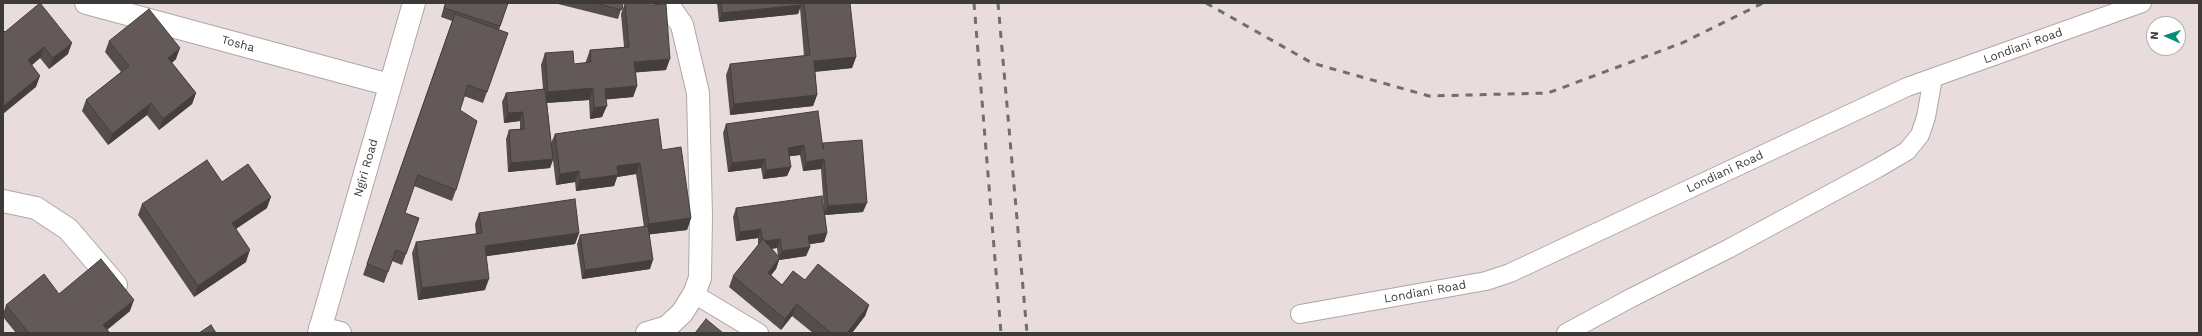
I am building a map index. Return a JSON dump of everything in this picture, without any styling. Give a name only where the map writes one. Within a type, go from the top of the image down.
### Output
[{"type":"street","name":"Tosha","points":[[86,3],[390,84]]},
{"type":"street","name":"Ngiri Road","points":[[326,331],[390,84],[414,3]]},
{"type":"street","points":[[647,333],[667,327],[682,313],[694,294],[700,278],[701,216],[698,93],[682,24],[667,3]]},
{"type":"street","points":[[3,201],[36,208],[68,229],[130,303]]},
{"type":"lane","name":"Londiani Road","points":[[1300,314],[1486,281],[1510,273],[1907,87],[2142,3]]},
{"type":"lane","points":[[1566,333],[1735,245],[1907,151],[1920,135],[1926,116],[1933,78]]},
{"type":"lane","points":[[694,294],[759,333]]},
{"type":"building","points":[[40,3],[72,43],[53,58],[44,47],[28,60],[40,76],[3,106],[3,30],[5,32]]},
{"type":"building","points":[[446,3],[508,3],[500,26],[444,8]]},
{"type":"building","points":[[595,3],[623,3],[622,10]]},
{"type":"building","points":[[625,3],[649,3],[649,5],[666,4],[670,59],[634,62],[637,86],[605,89],[607,106],[594,108],[593,88],[548,92],[545,53],[573,51],[574,64],[591,62],[590,50],[629,47]]},
{"type":"building","points":[[721,3],[801,3],[801,5],[722,13]]},
{"type":"building","points":[[804,3],[850,3],[856,57],[814,61],[817,95],[734,104],[730,64],[810,55]]},
{"type":"building","points":[[149,9],[180,48],[168,58],[196,93],[163,119],[151,103],[112,134],[86,100],[129,66],[109,41]]},
{"type":"building","points":[[455,14],[508,33],[487,92],[468,85],[460,110],[477,121],[456,190],[418,175],[405,213],[419,218],[406,254],[396,250],[388,272],[367,264]]},
{"type":"building","points":[[545,89],[553,159],[511,163],[509,130],[524,129],[523,112],[508,113],[506,93]]},
{"type":"building","points":[[818,111],[823,149],[823,143],[862,140],[867,203],[828,206],[824,159],[806,162],[804,145],[788,148],[791,167],[766,170],[765,159],[732,163],[726,124]]},
{"type":"building","points":[[658,119],[662,150],[681,147],[691,218],[649,224],[640,163],[617,166],[618,175],[580,180],[579,171],[560,174],[555,134]]},
{"type":"building","points":[[207,160],[222,182],[248,164],[271,197],[232,223],[250,250],[198,286],[142,204]]},
{"type":"building","points":[[822,196],[827,233],[808,236],[810,247],[782,251],[780,239],[762,240],[761,229],[740,232],[736,208]]},
{"type":"building","points":[[575,199],[579,233],[485,246],[489,279],[422,288],[416,242],[482,233],[479,213]]},
{"type":"building","points":[[648,226],[653,260],[585,270],[580,235]]},
{"type":"building","points":[[763,239],[780,258],[768,273],[782,285],[793,271],[805,280],[818,264],[869,305],[847,333],[831,333],[797,304],[785,319],[733,276]]},
{"type":"building","points":[[101,259],[134,300],[103,325],[110,333],[29,333],[6,305],[44,274],[59,294]]},
{"type":"building","points":[[706,319],[723,333],[695,333]]},
{"type":"building","points":[[211,325],[216,333],[199,333]]},
{"type":"railway","points":[[974,3],[1001,333]]},
{"type":"railway","points":[[998,3],[1027,333]]},
{"type":"railway","points":[[1206,3],[1312,63],[1429,96],[1548,93],[1682,43],[1763,3]]}]
